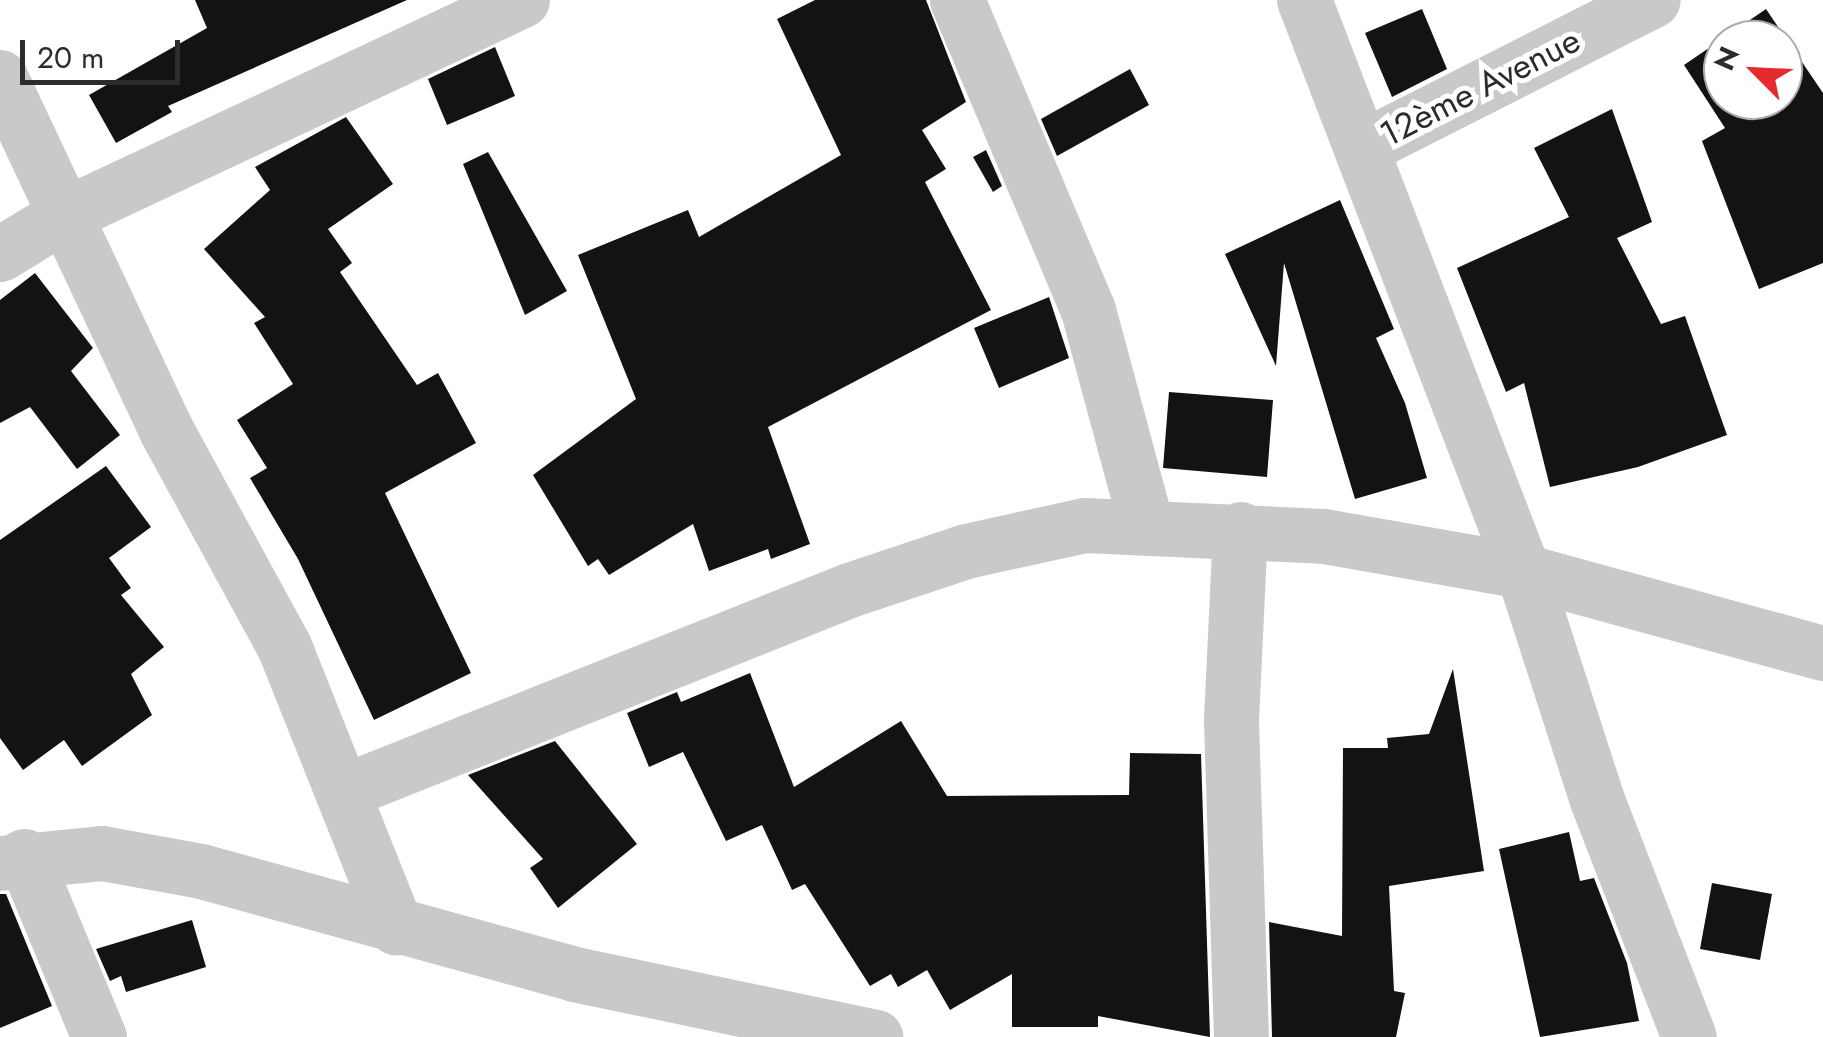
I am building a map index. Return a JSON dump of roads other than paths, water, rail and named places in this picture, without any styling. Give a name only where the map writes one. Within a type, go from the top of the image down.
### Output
[{"type":"street","points":[[0,254],[64,216],[522,0]]},
{"type":"street","points":[[957,0],[1088,310],[1146,525]]},
{"type":"street","points":[[1304,0],[1523,571],[1596,800],[1688,1037]]},
{"type":"street","name":"12ème Avenue","points":[[1362,148],[1653,0]]},
{"type":"street","points":[[0,77],[166,430],[284,646],[396,928]]},
{"type":"street","points":[[342,792],[849,590],[966,552],[1084,525],[1240,529],[1324,536],[1523,571],[1823,654]]},
{"type":"street","points":[[1240,529],[1231,721],[1241,1037]]},
{"type":"street","points":[[100,1037],[12,860],[102,853],[201,871],[396,928],[788,1028],[874,1037]]}]
